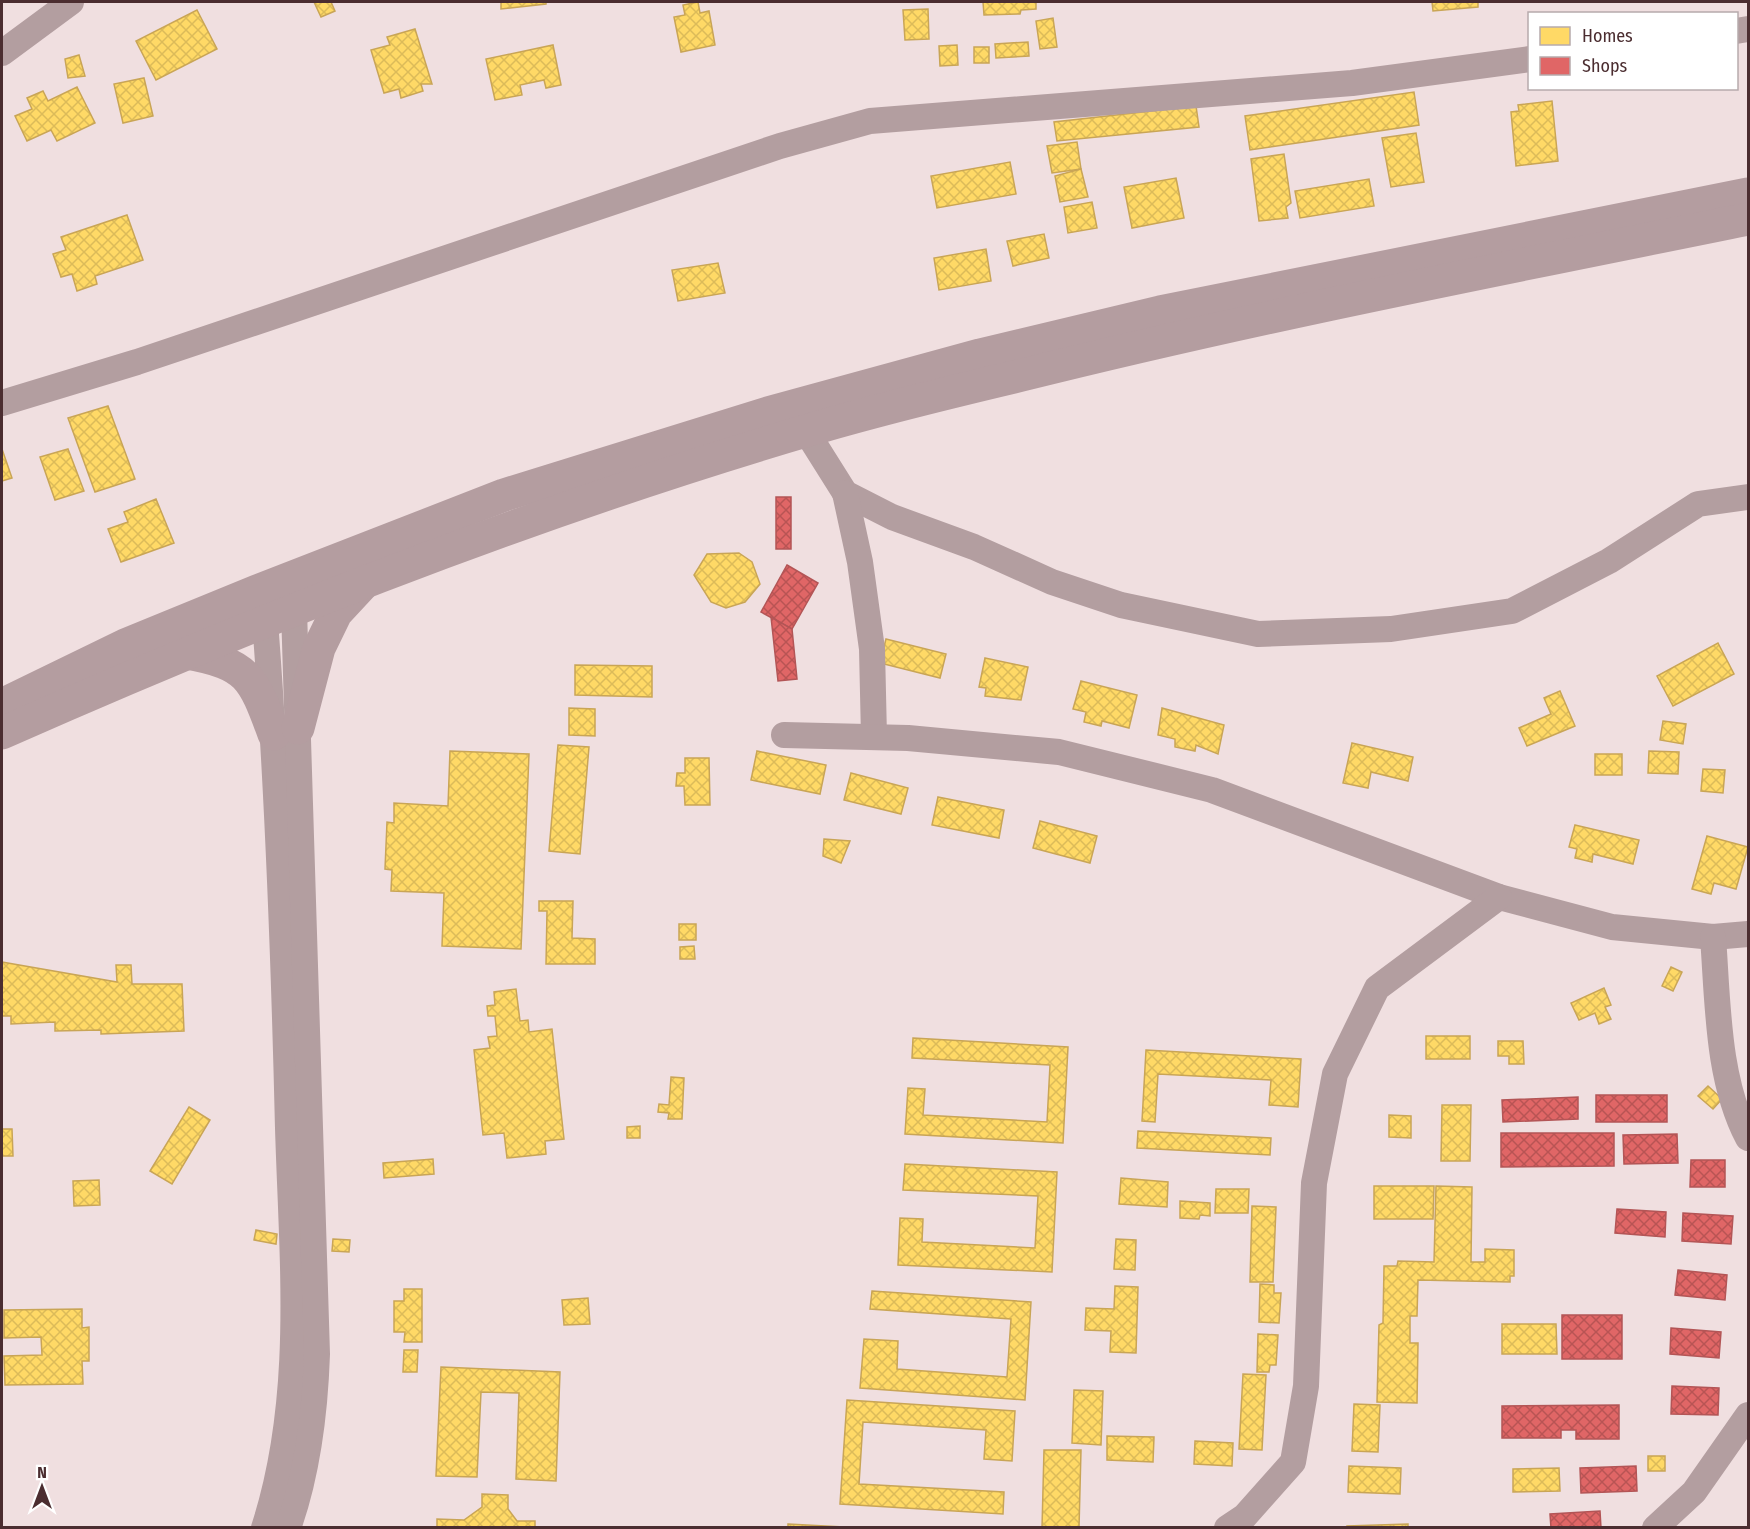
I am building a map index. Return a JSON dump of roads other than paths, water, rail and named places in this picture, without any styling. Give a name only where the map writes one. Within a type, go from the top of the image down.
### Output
[{"type":"main road","points":[[2,733],[187,653],[276,600],[504,495],[768,413],[980,355],[1160,312],[1749,194]]},
{"type":"main road","points":[[8,698],[125,645],[276,600],[363,583],[559,512],[806,431],[876,411],[1237,323],[1749,219]]},
{"type":"main road","points":[[286,731],[319,648],[336,613],[363,583]]},
{"type":"main road","points":[[187,653],[221,659],[245,673],[286,731]]},
{"type":"street","points":[[2,53],[71,2]]},
{"type":"street","points":[[2,403],[137,362],[780,146],[870,121],[1352,83],[1528,59]]},
{"type":"street","points":[[806,431],[845,493],[860,562],[872,649],[874,737]]},
{"type":"street","points":[[845,493],[892,517],[974,547],[1052,582],[1121,606],[1258,634],[1391,629],[1512,611],[1609,561],[1698,504],[1749,497]]},
{"type":"street","points":[[276,600],[286,731],[318,1354],[316,1403],[309,1449],[295,1508],[288,1527]]},
{"type":"street","points":[[264,1527],[284,1447],[294,1357],[283,923],[286,731]]},
{"type":"street","points":[[784,735],[874,737],[1059,752],[1201,788],[1499,897],[1612,927],[1713,937],[1749,934]]},
{"type":"street","points":[[1227,1527],[1245,1516],[1293,1462],[1306,1386],[1314,1182],[1335,1074],[1377,988],[1499,897]]},
{"type":"street","points":[[1713,937],[1721,1040],[1737,1117],[1749,1138]]},
{"type":"street","points":[[1655,1527],[1694,1492],[1749,1415]]}]
